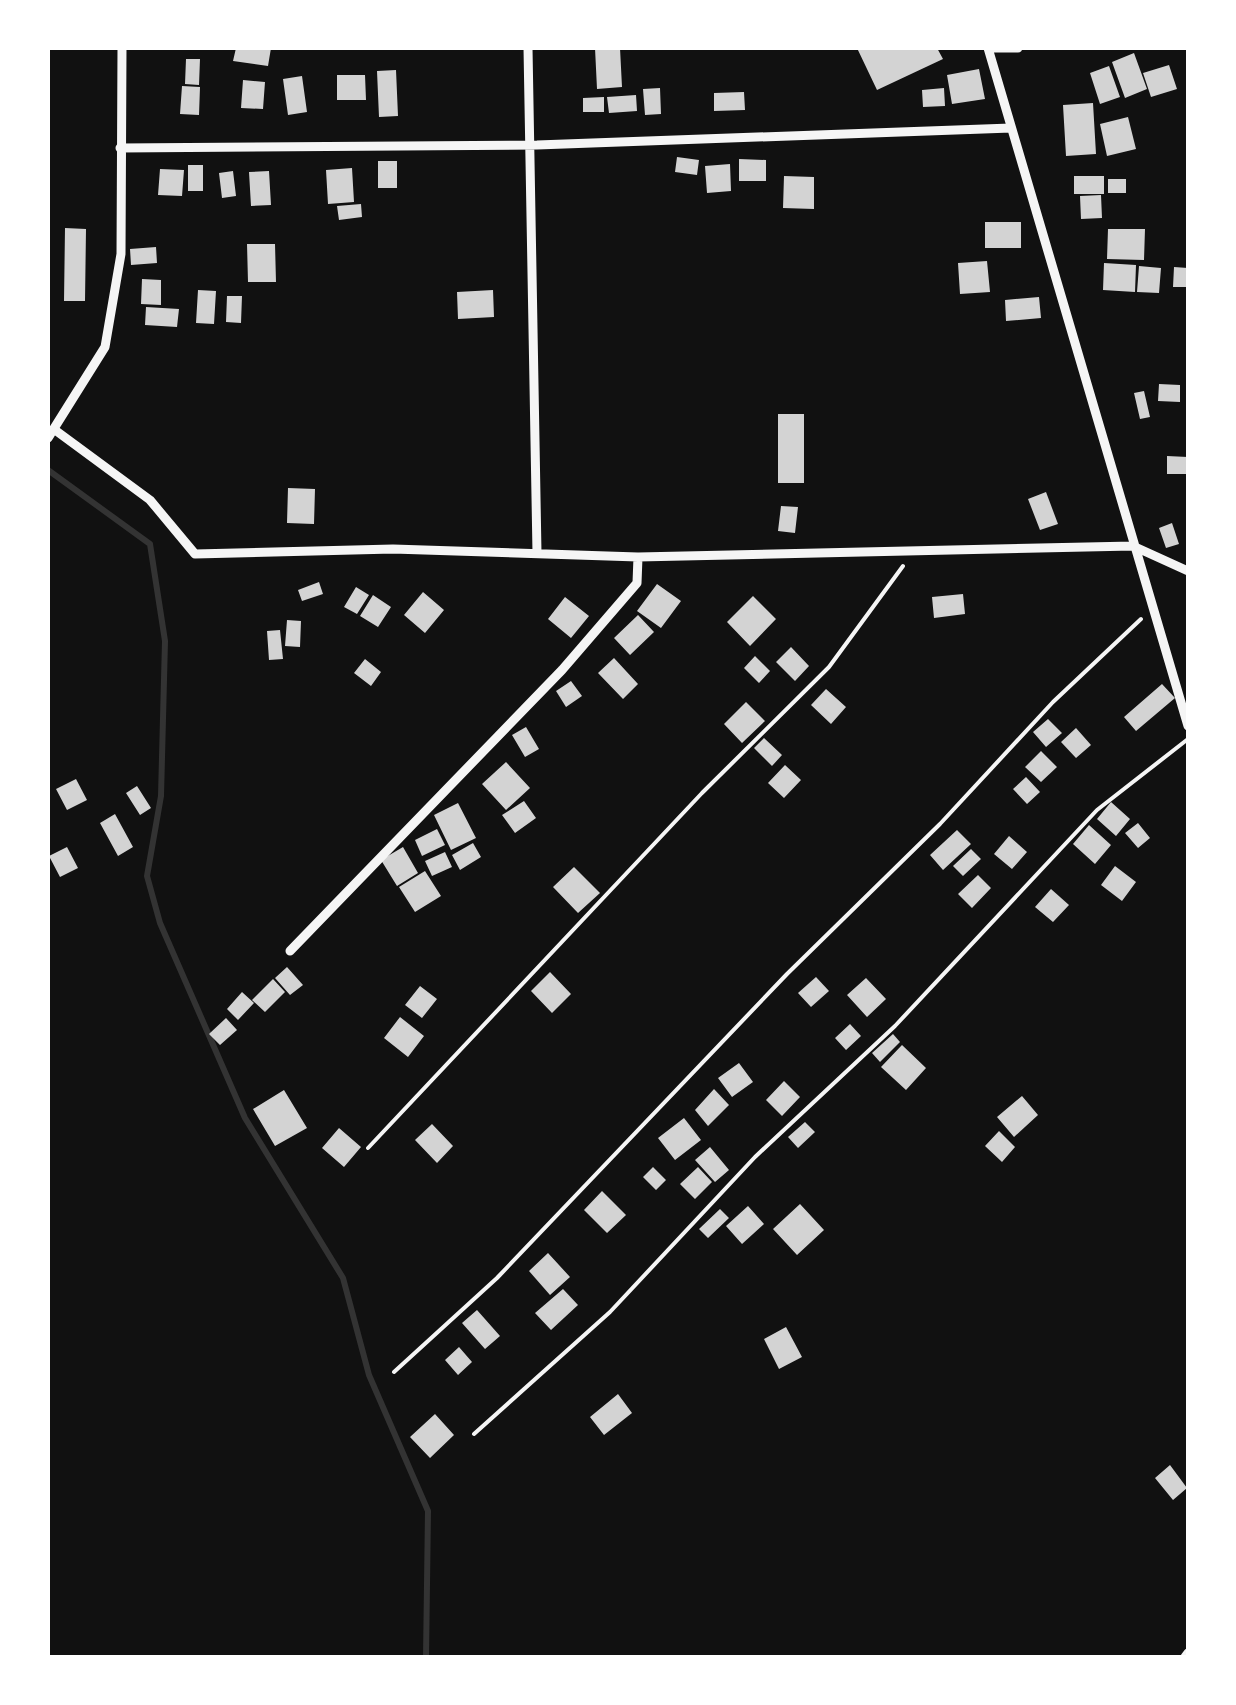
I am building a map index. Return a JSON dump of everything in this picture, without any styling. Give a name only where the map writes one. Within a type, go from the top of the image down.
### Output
[{"type":"street","points":[[122,48],[121,254],[105,347],[51,434],[150,500],[195,554],[393,549],[638,557],[1133,546],[1188,572]]},
{"type":"street","points":[[528,48],[537,553]]},
{"type":"street","points":[[1018,48],[988,48],[1188,726]]},
{"type":"street","points":[[120,148],[530,145],[1011,128]]},
{"type":"street","points":[[290,951],[562,670],[637,583],[638,557]]},
{"type":"path","points":[[368,1148],[690,806],[829,668],[915,550]]},
{"type":"path","points":[[394,1372],[497,1278],[787,974],[940,824],[1053,702],[1151,608]]},
{"type":"path","points":[[474,1434],[610,1312],[756,1157],[895,1026],[1098,810],[1188,739]]},
{"type":"building","points":[[236,48],[271,48],[268,66],[233,61]]},
{"type":"building","points":[[595,48],[620,48],[622,87],[597,89]]},
{"type":"building","points":[[857,48],[937,48],[943,59],[877,90]]},
{"type":"building","points":[[1134,53],[1147,89],[1125,98],[1112,62]]},
{"type":"building","points":[[186,59],[200,59],[199,85],[185,84]]},
{"type":"building","points":[[1169,65],[1177,89],[1151,97],[1143,73]]},
{"type":"building","points":[[1109,66],[1120,97],[1100,104],[1090,73]]},
{"type":"building","points":[[979,69],[985,99],[952,104],[947,75]]},
{"type":"building","points":[[396,70],[398,116],[379,117],[377,71]]},
{"type":"building","points":[[337,75],[365,75],[366,100],[337,100]]},
{"type":"building","points":[[302,76],[307,112],[288,115],[283,79]]},
{"type":"building","points":[[243,80],[265,82],[263,109],[241,108]]},
{"type":"building","points":[[182,86],[200,87],[199,115],[180,114]]},
{"type":"building","points":[[660,88],[661,114],[645,115],[643,89]]},
{"type":"building","points":[[944,88],[945,106],[923,107],[922,90]]},
{"type":"building","points":[[744,92],[745,110],[714,111],[714,93]]},
{"type":"building","points":[[636,95],[637,111],[609,113],[607,97]]},
{"type":"building","points":[[604,97],[604,112],[583,112],[583,98]]},
{"type":"building","points":[[1093,103],[1096,154],[1066,156],[1063,105]]},
{"type":"building","points":[[1128,117],[1136,149],[1107,156],[1100,124]]},
{"type":"building","points":[[677,157],[699,160],[697,175],[675,172]]},
{"type":"building","points":[[739,159],[766,160],[766,181],[739,181]]},
{"type":"building","points":[[378,161],[397,161],[397,188],[378,188]]},
{"type":"building","points":[[730,164],[731,191],[707,193],[705,166]]},
{"type":"building","points":[[188,165],[203,165],[203,191],[188,191]]},
{"type":"building","points":[[352,168],[354,202],[328,204],[326,170]]},
{"type":"building","points":[[160,169],[184,170],[182,196],[158,195]]},
{"type":"building","points":[[233,171],[236,196],[222,198],[219,173]]},
{"type":"building","points":[[269,171],[271,205],[251,206],[249,172]]},
{"type":"building","points":[[784,176],[814,177],[814,209],[783,208]]},
{"type":"building","points":[[1074,176],[1104,176],[1104,194],[1074,194]]},
{"type":"building","points":[[1108,179],[1126,179],[1126,193],[1108,193]]},
{"type":"building","points":[[1101,195],[1102,218],[1081,219],[1080,196]]},
{"type":"building","points":[[361,204],[362,217],[339,220],[337,206]]},
{"type":"building","points":[[985,222],[1021,222],[1021,248],[985,248]]},
{"type":"building","points":[[65,228],[86,229],[85,301],[64,301]]},
{"type":"building","points":[[1108,229],[1145,229],[1144,260],[1107,259]]},
{"type":"building","points":[[247,244],[275,244],[276,282],[248,282]]},
{"type":"building","points":[[156,247],[157,263],[131,265],[130,249]]},
{"type":"building","points":[[987,261],[990,292],[960,294],[958,263]]},
{"type":"building","points":[[1104,263],[1136,265],[1135,292],[1103,290]]},
{"type":"building","points":[[1139,266],[1161,268],[1159,293],[1137,292]]},
{"type":"building","points":[[1174,267],[1188,268],[1188,287],[1173,287]]},
{"type":"building","points":[[142,279],[161,280],[161,305],[141,304]]},
{"type":"building","points":[[198,290],[216,291],[214,324],[196,323]]},
{"type":"building","points":[[493,290],[494,317],[458,319],[457,292]]},
{"type":"building","points":[[227,296],[242,296],[241,323],[226,322]]},
{"type":"building","points":[[1039,297],[1041,318],[1006,321],[1005,300]]},
{"type":"building","points":[[146,307],[179,309],[177,327],[145,325]]},
{"type":"building","points":[[1159,384],[1180,385],[1180,402],[1158,401]]},
{"type":"building","points":[[1144,391],[1150,417],[1140,419],[1134,393]]},
{"type":"building","points":[[778,414],[804,414],[804,483],[778,483]]},
{"type":"building","points":[[1167,456],[1188,457],[1188,474],[1167,474]]},
{"type":"building","points":[[288,488],[315,489],[314,524],[287,523]]},
{"type":"building","points":[[1046,492],[1058,524],[1040,530],[1028,499]]},
{"type":"building","points":[[781,506],[798,507],[795,533],[778,531]]},
{"type":"building","points":[[1172,523],[1179,544],[1166,548],[1159,528]]},
{"type":"building","points":[[319,582],[323,594],[302,601],[298,590]]},
{"type":"building","points":[[657,584],[681,601],[661,628],[637,611]]},
{"type":"building","points":[[356,587],[369,595],[357,614],[344,607]]},
{"type":"building","points":[[423,592],[444,610],[425,633],[404,615]]},
{"type":"building","points":[[963,594],[965,614],[934,618],[932,597]]},
{"type":"building","points":[[373,595],[391,607],[378,627],[360,616]]},
{"type":"building","points":[[753,596],[776,619],[750,646],[727,622]]},
{"type":"building","points":[[565,597],[589,616],[571,638],[548,619]]},
{"type":"building","points":[[638,615],[654,632],[630,655],[614,638]]},
{"type":"building","points":[[287,620],[301,621],[300,647],[285,646]]},
{"type":"building","points":[[280,630],[283,659],[269,660],[267,631]]},
{"type":"building","points":[[791,647],[809,666],[795,681],[776,662]]},
{"type":"building","points":[[755,656],[770,671],[759,683],[744,668]]},
{"type":"building","points":[[614,658],[638,684],[623,699],[598,673]]},
{"type":"building","points":[[365,659],[381,672],[371,686],[354,673]]},
{"type":"building","points":[[571,681],[582,696],[566,707],[556,691]]},
{"type":"building","points":[[1162,684],[1175,698],[1136,731],[1124,717]]},
{"type":"building","points":[[826,689],[846,707],[831,724],[811,705]]},
{"type":"building","points":[[746,702],[765,721],[742,743],[724,724]]},
{"type":"building","points":[[1048,719],[1062,733],[1046,747],[1033,732]]},
{"type":"building","points":[[526,727],[539,749],[525,757],[512,735]]},
{"type":"building","points":[[1076,728],[1091,745],[1076,758],[1061,742]]},
{"type":"building","points":[[764,738],[782,755],[772,766],[754,748]]},
{"type":"building","points":[[1041,751],[1057,767],[1041,782],[1025,767]]},
{"type":"building","points":[[506,762],[530,788],[506,810],[482,784]]},
{"type":"building","points":[[785,765],[801,780],[784,798],[768,783]]},
{"type":"building","points":[[1026,777],[1040,792],[1027,804],[1013,789]]},
{"type":"building","points":[[76,779],[87,800],[67,810],[56,789]]},
{"type":"building","points":[[137,786],[151,808],[140,815],[126,793]]},
{"type":"building","points":[[524,801],[536,818],[515,833],[502,815]]},
{"type":"building","points":[[1111,802],[1130,819],[1116,836],[1097,819]]},
{"type":"building","points":[[458,803],[476,838],[451,850],[434,815]]},
{"type":"building","points":[[115,814],[133,847],[118,856],[100,823]]},
{"type":"building","points":[[1138,823],[1150,838],[1138,848],[1125,833]]},
{"type":"building","points":[[1089,825],[1111,845],[1095,864],[1073,844]]},
{"type":"building","points":[[437,829],[445,845],[422,856],[415,840]]},
{"type":"building","points":[[957,830],[971,844],[943,870],[930,855]]},
{"type":"building","points":[[1009,836],[1027,852],[1012,869],[994,854]]},
{"type":"building","points":[[473,843],[481,857],[460,870],[452,855]]},
{"type":"building","points":[[67,847],[78,868],[60,877],[49,856]]},
{"type":"building","points":[[403,847],[418,873],[397,886],[381,860]]},
{"type":"building","points":[[971,849],[981,859],[963,876],[953,866]]},
{"type":"building","points":[[445,852],[452,867],[432,876],[425,861]]},
{"type":"building","points":[[1115,866],[1136,882],[1122,901],[1101,885]]},
{"type":"building","points":[[574,867],[600,893],[578,913],[553,887]]},
{"type":"building","points":[[425,871],[441,896],[415,912],[399,887]]},
{"type":"building","points":[[978,875],[991,888],[972,908],[958,894]]},
{"type":"building","points":[[1051,889],[1069,905],[1053,922],[1035,907]]},
{"type":"building","points":[[287,967],[303,985],[290,995],[275,978]]},
{"type":"building","points":[[550,972],[571,994],[552,1013],[531,991]]},
{"type":"building","points":[[816,977],[829,991],[811,1007],[798,993]]},
{"type":"building","points":[[866,978],[886,999],[867,1017],[847,995]]},
{"type":"building","points":[[273,979],[285,992],[265,1012],[252,1000]]},
{"type":"building","points":[[420,986],[437,999],[422,1018],[405,1005]]},
{"type":"building","points":[[242,992],[254,1003],[238,1020],[227,1009]]},
{"type":"building","points":[[400,1017],[424,1036],[408,1057],[384,1038]]},
{"type":"building","points":[[226,1018],[237,1030],[220,1045],[209,1034]]},
{"type":"building","points":[[850,1024],[861,1036],[846,1050],[835,1038]]},
{"type":"building","points":[[893,1034],[900,1042],[880,1062],[872,1053]]},
{"type":"building","points":[[902,1045],[926,1068],[906,1090],[881,1067]]},
{"type":"building","points":[[739,1063],[753,1082],[732,1097],[718,1078]]},
{"type":"building","points":[[784,1081],[800,1097],[782,1116],[766,1100]]},
{"type":"building","points":[[714,1089],[729,1105],[708,1126],[695,1110]]},
{"type":"building","points":[[284,1090],[307,1128],[275,1146],[253,1109]]},
{"type":"building","points":[[1022,1096],[1038,1115],[1014,1137],[997,1117]]},
{"type":"building","points":[[684,1118],[701,1140],[675,1160],[658,1138]]},
{"type":"building","points":[[805,1122],[815,1132],[798,1148],[788,1137]]},
{"type":"building","points":[[432,1124],[453,1146],[437,1163],[415,1140]]},
{"type":"building","points":[[339,1128],[361,1147],[344,1167],[322,1148]]},
{"type":"building","points":[[999,1131],[1015,1147],[1002,1162],[985,1146]]},
{"type":"building","points":[[710,1147],[729,1170],[715,1182],[695,1160]]},
{"type":"building","points":[[653,1167],[666,1180],[656,1190],[643,1177]]},
{"type":"building","points":[[698,1167],[712,1182],[695,1199],[680,1184]]},
{"type":"building","points":[[602,1191],[626,1215],[607,1233],[584,1210]]},
{"type":"building","points":[[800,1204],[824,1230],[797,1255],[773,1229]]},
{"type":"building","points":[[748,1206],[764,1224],[742,1244],[726,1226]]},
{"type":"building","points":[[720,1209],[729,1218],[708,1238],[699,1229]]},
{"type":"building","points":[[548,1253],[570,1277],[550,1295],[529,1271]]},
{"type":"building","points":[[563,1289],[578,1305],[551,1330],[535,1313]]},
{"type":"building","points":[[477,1310],[500,1336],[485,1349],[462,1323]]},
{"type":"building","points":[[786,1327],[802,1357],[779,1369],[764,1339]]},
{"type":"building","points":[[459,1347],[472,1362],[458,1375],[445,1360]]},
{"type":"building","points":[[618,1394],[632,1413],[604,1435],[590,1417]]},
{"type":"building","points":[[435,1414],[454,1435],[430,1458],[410,1437]]},
{"type":"building","points":[[1170,1465],[1187,1488],[1173,1500],[1155,1478]]},
{"type":"waterway","points":[[48,470],[150,544],[165,641],[161,796],[147,876],[160,923],[245,1118],[343,1278],[369,1375],[428,1511],[426,1658]]}]
